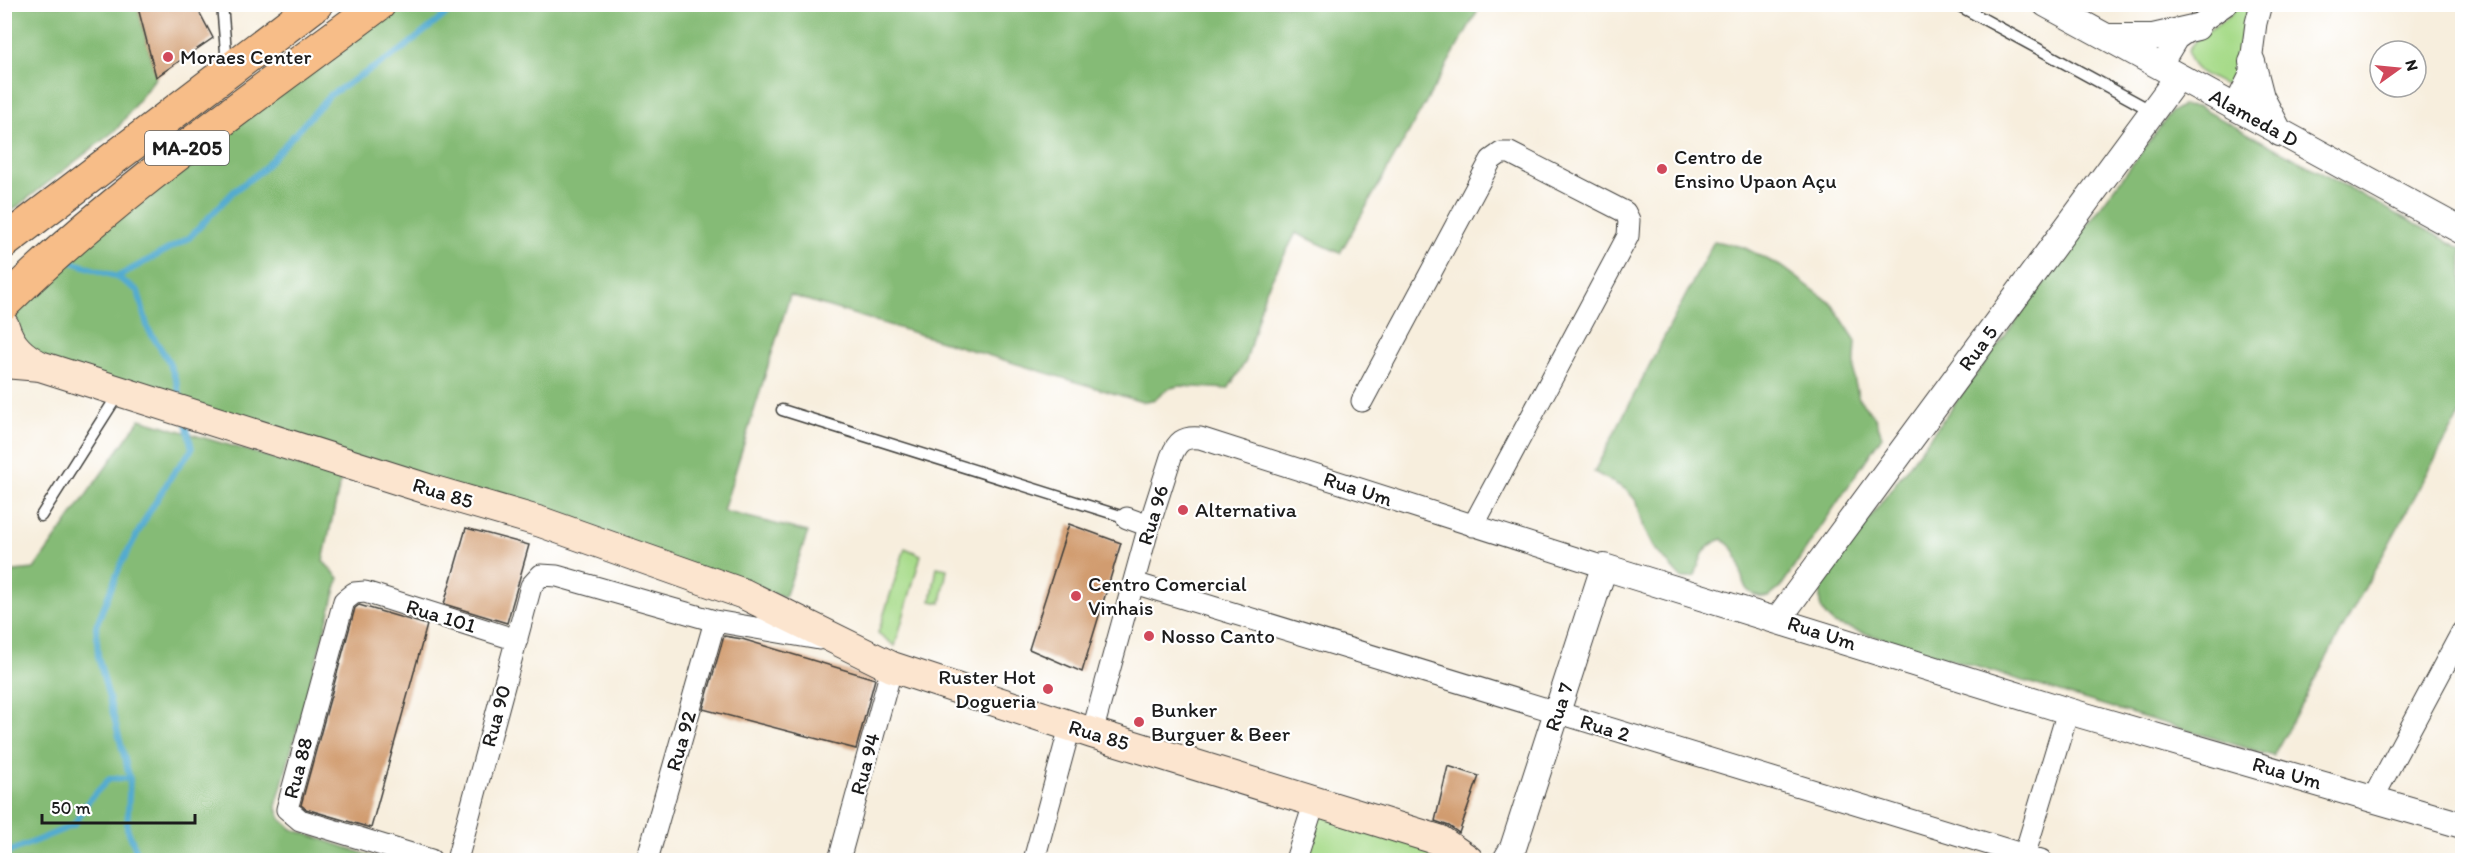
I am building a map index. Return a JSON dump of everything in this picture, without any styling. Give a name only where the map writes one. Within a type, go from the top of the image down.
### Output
[{"type":"main road","name":"MA-205","points":[[4,242],[316,4]]},
{"type":"main road","name":"MA-205","points":[[4,303],[45,263],[153,173],[379,4]]},
{"type":"main road","name":"Rua 85","points":[[4,326],[15,349],[40,366],[169,408],[542,522],[706,580],[766,604],[837,642],[892,667],[1081,730],[1439,840],[1466,858]]},
{"type":"main road","name":"Rua 85","points":[[4,363],[40,366]]},
{"type":"street","name":"Alameda D","points":[[2046,4],[2463,231]]},
{"type":"street","points":[[2169,72],[2172,44],[2227,4]]},
{"type":"street","points":[[2234,107],[2247,84],[2261,4]]},
{"type":"street","points":[[2106,37],[2153,37],[2197,27]]},
{"type":"street","points":[[2252,62],[2261,97],[2280,133]]},
{"type":"street","name":"Rua 5","points":[[1778,619],[2152,111],[2169,72]]},
{"type":"street","points":[[1362,401],[1491,160],[1497,155],[1510,153],[1625,212],[1629,220],[1628,236],[1473,526]]},
{"type":"street","name":"Rua Um","points":[[1183,439],[1200,438],[1473,526],[2068,711],[2463,825]]},
{"type":"street","name":"Rua 96","points":[[1034,861],[1134,583],[1171,457],[1176,446],[1183,439]]},
{"type":"street","points":[[1127,518],[1149,526]]},
{"type":"street","name":"Rua 7","points":[[1466,858],[1510,854],[1604,567]]},
{"type":"street","name":"Rua 85","points":[[541,575],[557,576],[715,621],[837,642]]},
{"type":"street","name":"Rua 90","points":[[457,861],[531,586],[541,575]]},
{"type":"street","name":"Rua 2","points":[[1134,583],[2030,859]]},
{"type":"street","name":"Rua 101","points":[[365,592],[517,640]]},
{"type":"street","name":"Rua 88","points":[[365,592],[350,596],[344,601],[287,809],[300,820],[431,861]]},
{"type":"street","name":"Rua 92","points":[[647,861],[715,621]]},
{"type":"street","points":[[2373,798],[2463,632]]},
{"type":"street","name":"Rua 94","points":[[839,861],[892,667]]},
{"type":"street","points":[[2030,859],[2068,711]]},
{"type":"street","points":[[1296,861],[1314,801]]},
{"type":"lane","points":[[222,4],[228,72]]},
{"type":"lane","points":[[1956,4],[2152,111]]},
{"type":"lane","points":[[41,516],[120,392]]},
{"type":"lane","points":[[782,410],[1127,518]]},
{"type":"green space","points":[[5,5],[137,5],[156,77],[117,129],[5,216]]},
{"type":"green space","points":[[379,5],[1481,5],[1340,253],[1296,233],[1265,292],[1246,361],[1228,389],[1179,386],[1167,389],[1156,399],[1142,402],[790,295],[723,511],[808,532],[785,597],[431,493],[35,366],[5,305]]},
{"type":"green space","points":[[2239,5],[2250,5],[2240,43],[2238,76],[2234,82],[2222,84],[2204,75],[2195,67],[2188,50],[2199,37],[2226,19]]},
{"type":"green space","points":[[2181,106],[2199,107],[2462,249],[2462,410],[2273,756],[1834,624],[1820,605],[1823,581],[2171,112]]},
{"type":"green space","points":[[1714,241],[1743,247],[1784,268],[1832,304],[1856,341],[1854,378],[1859,399],[1875,417],[1882,436],[1780,588],[1769,597],[1758,596],[1746,587],[1738,558],[1734,550],[1723,539],[1707,548],[1695,576],[1682,579],[1655,549],[1644,528],[1637,502],[1627,490],[1594,472]]},
{"type":"green space","points":[[140,419],[341,478],[323,561],[339,578],[276,806],[281,819],[292,829],[382,860],[5,860],[4,670],[8,665],[4,663],[5,572],[34,569]]},
{"type":"green space","points":[[905,548],[921,555],[895,646],[878,633]]},
{"type":"green space","points":[[937,567],[947,569],[941,603],[931,601]]},
{"type":"green space","points":[[1321,808],[1453,860],[1305,860]]},
{"type":"building","name":"Moraes Center","points":[[137,4],[195,4],[213,38],[156,77]]},
{"type":"building","name":"Centro Comercial Vinhais","points":[[1069,524],[1121,543],[1082,672],[1029,649]]},
{"type":"building","points":[[466,528],[529,545],[507,623],[444,604]]},
{"type":"building","points":[[359,605],[427,625],[371,828],[306,809],[301,805],[355,608]]},
{"type":"building","points":[[724,636],[742,639],[875,679],[856,749],[703,709]]},
{"type":"building","points":[[1448,766],[1479,776],[1459,833],[1435,821]]},
{"type":"waterway","points":[[117,277],[189,238],[234,191],[261,171],[330,95],[400,51],[459,4]]},
{"type":"waterway","points":[[72,262],[117,277],[138,291],[148,329],[168,360],[181,401]]},
{"type":"waterway","points":[[140,860],[127,828],[130,779],[98,656],[96,626],[121,564],[147,516],[172,475],[192,449],[186,423]]},
{"type":"waterway","points":[[4,854],[74,825],[89,800],[110,778],[130,779]]},
{"type":"place","name":"Moraes Center","points":[[168,57]]},
{"type":"place","name":"Centro de Ensino Upaon Açu","points":[[1662,169]]},
{"type":"place","name":"Alternativa","points":[[1183,510]]},
{"type":"place","name":"Centro Comercial Vinhais","points":[[1076,596]]},
{"type":"place","name":"Nosso Canto","points":[[1149,636]]},
{"type":"place","name":"Ruster Hot Dogueria","points":[[1048,689]]},
{"type":"place","name":"Bunker Burguer & Beer","points":[[1139,722]]}]
